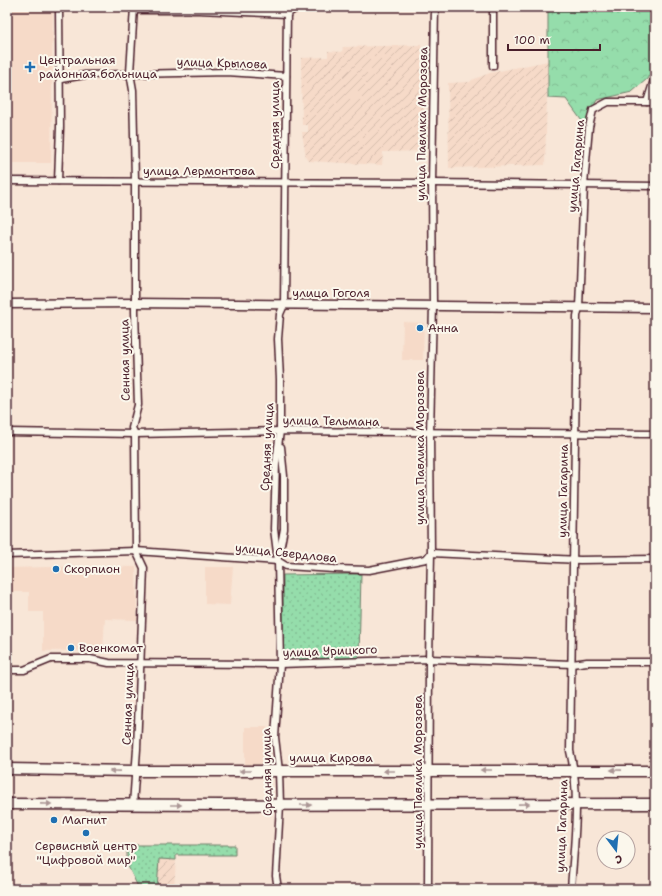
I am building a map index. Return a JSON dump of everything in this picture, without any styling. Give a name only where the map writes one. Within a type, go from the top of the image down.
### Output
[{"type":"main road","name":"улица Кирова","points":[[7,769],[135,771],[655,771]]},
{"type":"main road","points":[[7,804],[655,804]]},
{"type":"street","points":[[58,181],[61,79],[59,7]]},
{"type":"street","name":"Средняя улица","points":[[278,889],[276,876],[280,805],[279,771],[275,737],[280,664],[278,561],[274,530],[276,463],[280,432],[278,339],[280,314],[284,305],[287,7]]},
{"type":"street","points":[[134,8],[287,14],[298,7]]},
{"type":"street","name":"улица Павлика Морозова","points":[[428,889],[429,660],[432,553],[430,433],[433,305],[432,183],[435,7]]},
{"type":"street","points":[[493,7],[493,66]]},
{"type":"street","name":"Сенная улица","points":[[133,805],[141,663],[144,568],[136,551],[135,434],[132,428],[138,405],[135,303],[133,90],[130,73],[134,8]]},
{"type":"street","name":"улица Крылова","points":[[61,79],[85,74],[130,73],[227,72],[286,76]]},
{"type":"street","points":[[655,77],[646,102],[655,102]]},
{"type":"street","name":"улица Гагарина","points":[[571,889],[576,804],[575,770],[570,751],[576,316],[579,307],[584,185],[589,127],[593,110],[608,102],[646,102]]},
{"type":"street","name":"улица Лермонтова","points":[[7,181],[432,183],[655,186]]},
{"type":"street","name":"улица Гоголя","points":[[7,304],[135,303],[655,308]]},
{"type":"street","name":"улица Тельмана","points":[[7,432],[135,434],[280,432],[655,434]]},
{"type":"street","points":[[278,561],[284,529],[284,476],[280,432]]},
{"type":"street","name":"улица Свердлова","points":[[7,555],[136,551],[278,561],[286,566],[369,570],[426,559],[432,553],[573,559],[655,559]]},
{"type":"street","name":"улица Урицкого","points":[[7,670],[24,670],[51,659],[90,659],[109,663],[280,664],[429,660],[572,664],[588,662],[655,662]]},
{"type":"shaded area","name":"Центральная районная больница","points":[[7,7],[53,7],[51,163],[7,163]]},
{"type":"shaded area","points":[[421,45],[421,83],[425,84],[424,151],[383,152],[382,165],[308,161],[306,158],[302,132],[308,132],[308,125],[302,125],[301,58],[328,57],[328,51],[342,52],[343,47]]},
{"type":"shaded area","points":[[548,61],[545,165],[449,168],[448,83],[470,82],[490,73]]},
{"type":"shaded area","points":[[403,322],[424,323],[423,360],[402,360]]},
{"type":"shaded area","points":[[94,566],[136,567],[137,620],[105,619],[103,650],[43,651],[43,612],[29,612],[29,592],[7,592],[7,568]]},
{"type":"shaded area","points":[[205,567],[233,567],[230,605],[205,604]]},
{"type":"shaded area","points":[[245,727],[267,727],[269,740],[269,764],[245,764]]},
{"type":"shaded area","points":[[159,859],[176,860],[174,889],[157,889]]},
{"type":"green space","points":[[548,7],[655,7],[655,66],[647,79],[632,92],[597,100],[584,124],[566,99],[548,98]]},
{"type":"green space","points":[[361,574],[359,659],[283,660],[283,575]]},
{"type":"green space","points":[[127,845],[235,845],[235,855],[176,855],[176,860],[159,859],[157,889],[139,889],[127,864]]},
{"type":"place","name":"Центральная районная больница","points":[[30,67]]},
{"type":"place","name":"Анна","points":[[420,328]]},
{"type":"place","name":"Скорпион","points":[[56,569]]},
{"type":"place","name":"Военкомат","points":[[71,648]]},
{"type":"place","name":"Магнит","points":[[54,820]]},
{"type":"place","name":"Сервисный центр \"Цифровой мир\"","points":[[86,833]]}]
